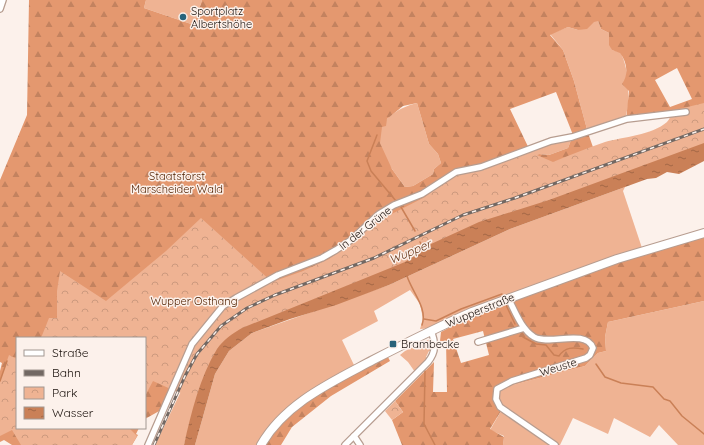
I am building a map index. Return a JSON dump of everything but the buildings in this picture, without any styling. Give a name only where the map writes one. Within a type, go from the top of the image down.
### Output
[{"type":"main road","name":"Wupperstraße","points":[[261,445],[275,424],[305,399],[362,366],[431,331],[472,312],[508,298],[647,249],[704,233]]},
{"type":"street","points":[[0,9],[3,0]]},
{"type":"street","name":"In der Grüne","points":[[148,445],[192,344],[223,306],[278,274],[332,252],[351,240],[384,211],[394,205],[422,194],[456,172],[481,167],[551,141],[572,137],[627,119],[686,112]]},
{"type":"street","name":"Weuste","points":[[508,298],[524,328],[536,338],[542,340],[587,340],[593,348],[590,355],[586,358],[512,381],[497,389],[496,399],[500,407],[555,445]]},
{"type":"street","points":[[478,342],[524,328]]},
{"type":"street","points":[[344,445],[432,357],[435,346],[431,331]]},
{"type":"street","points":[[354,436],[360,445]]},
{"type":"green space","name":"Staatsforst Marscheider Wald","points":[[29,0],[146,0],[144,8],[194,25],[202,0],[704,0],[704,143],[188,348],[161,410],[146,418],[146,337],[16,337],[16,429],[138,429],[136,434],[138,435],[132,445],[12,445],[4,440],[0,442],[0,371],[2,363],[0,362],[0,180],[27,115]],"holes":[[[598,21],[601,29],[609,33],[609,45],[612,50],[620,53],[626,64],[626,76],[622,84],[629,91],[626,120],[687,112],[600,167],[563,50],[550,35],[568,27],[578,30],[587,29],[594,22]],[[677,68],[692,99],[670,107],[655,80]],[[556,92],[573,135],[568,148],[549,155],[539,154],[533,157],[510,109]],[[417,103],[429,144],[438,154],[441,163],[434,169],[433,174],[413,186],[405,187],[392,169],[380,143],[382,127],[386,126],[387,119],[403,106]]]},
{"type":"green space","name":"Sportplatz Albertshöhe","points":[[146,0],[202,0],[194,25],[144,8]]},
{"type":"green space","points":[[594,21],[598,21],[601,29],[609,33],[612,50],[620,52],[623,57],[627,77],[628,104],[626,120],[588,133],[574,81],[563,50],[550,34],[568,27],[578,30]]},
{"type":"green space","points":[[417,103],[429,144],[438,154],[441,163],[434,169],[433,174],[413,186],[405,187],[384,156],[379,136],[384,122],[396,112]]},
{"type":"green space","name":"Wupper Osthang","points":[[704,103],[704,149],[256,327],[226,348],[202,400],[175,391],[153,381],[146,394],[146,337],[41,337],[49,318],[57,318],[57,291],[60,271],[106,301],[166,251],[201,218],[272,282],[303,271],[329,259],[355,241],[376,222],[425,197],[453,176],[530,152],[553,162],[605,142],[654,130],[669,120],[671,111]]},
{"type":"green space","points":[[573,135],[568,148],[549,155],[539,154],[533,158],[528,149]]},
{"type":"green space","points":[[625,187],[623,191],[642,248],[465,310],[433,328],[420,329],[423,319],[420,304],[410,290],[374,311],[378,321],[342,340],[354,365],[301,397],[282,413],[258,445],[195,445],[215,374],[229,351],[252,333],[389,285],[510,229]]},
{"type":"green space","points":[[704,236],[704,301],[608,322],[605,337],[606,351],[598,353],[585,366],[501,388],[498,396],[504,406],[490,429],[504,437],[503,445],[402,445],[392,420],[403,412],[395,401],[434,362],[433,392],[447,392],[446,341],[440,341],[441,332],[473,315],[618,263]],"holes":[[[483,331],[489,355],[461,363],[453,339]]]},
{"type":"green space","points":[[704,301],[704,445],[678,445],[659,425],[650,437],[614,418],[608,434],[573,418],[560,445],[503,445],[504,436],[490,430],[504,406],[498,396],[501,388],[585,366],[598,353],[606,351],[605,337],[608,322]]},
{"type":"green space","points":[[430,339],[432,341],[432,351],[429,351],[426,357],[428,359],[415,372],[408,362],[400,355]]},
{"type":"green space","points":[[9,355],[16,358],[16,429],[130,429],[137,436],[132,445],[21,445],[12,430],[0,436],[0,381]]},
{"type":"green space","points":[[388,357],[390,361],[331,396],[292,427],[281,445],[266,445],[276,430],[289,416],[304,404],[337,383]]},
{"type":"green space","points":[[185,383],[197,397],[184,445],[155,445]]},
{"type":"green space","points":[[395,401],[403,412],[392,420],[385,411]]},
{"type":"water","points":[[704,143],[704,161],[679,174],[667,172],[656,178],[647,179],[510,229],[389,285],[336,305],[290,319],[252,333],[229,351],[215,374],[195,445],[184,445],[201,383],[211,360],[222,343],[242,328],[405,262],[431,244],[479,222],[549,200]]},
{"type":"waterway","points":[[377,135],[367,161],[371,171],[396,201]]},
{"type":"waterway","points":[[401,207],[415,231]]},
{"type":"waterway","name":"Wupper","points":[[420,242],[425,251]]},
{"type":"waterway","points":[[407,276],[419,300],[423,312],[422,325]]},
{"type":"waterway","points":[[424,319],[436,321],[461,309],[502,294]]},
{"type":"waterway","points":[[506,305],[515,324]]},
{"type":"waterway","points":[[523,337],[536,344],[546,345],[554,355],[559,356],[561,353],[570,348],[583,349]]},
{"type":"waterway","points":[[0,381],[7,361]]},
{"type":"waterway","points":[[596,364],[605,377],[621,383],[653,387],[664,399],[670,401],[682,416],[704,434]]},
{"type":"waterway","points":[[425,371],[424,424],[435,445]]},
{"type":"railway","points":[[154,445],[185,376],[197,354],[221,326],[247,308],[275,295],[374,258],[463,215],[515,198],[704,129]]},
{"type":"place","name":"Sportplatz Albertshöhe","points":[[183,17]]},
{"type":"place","name":"Brambecke","points":[[393,344]]}]
